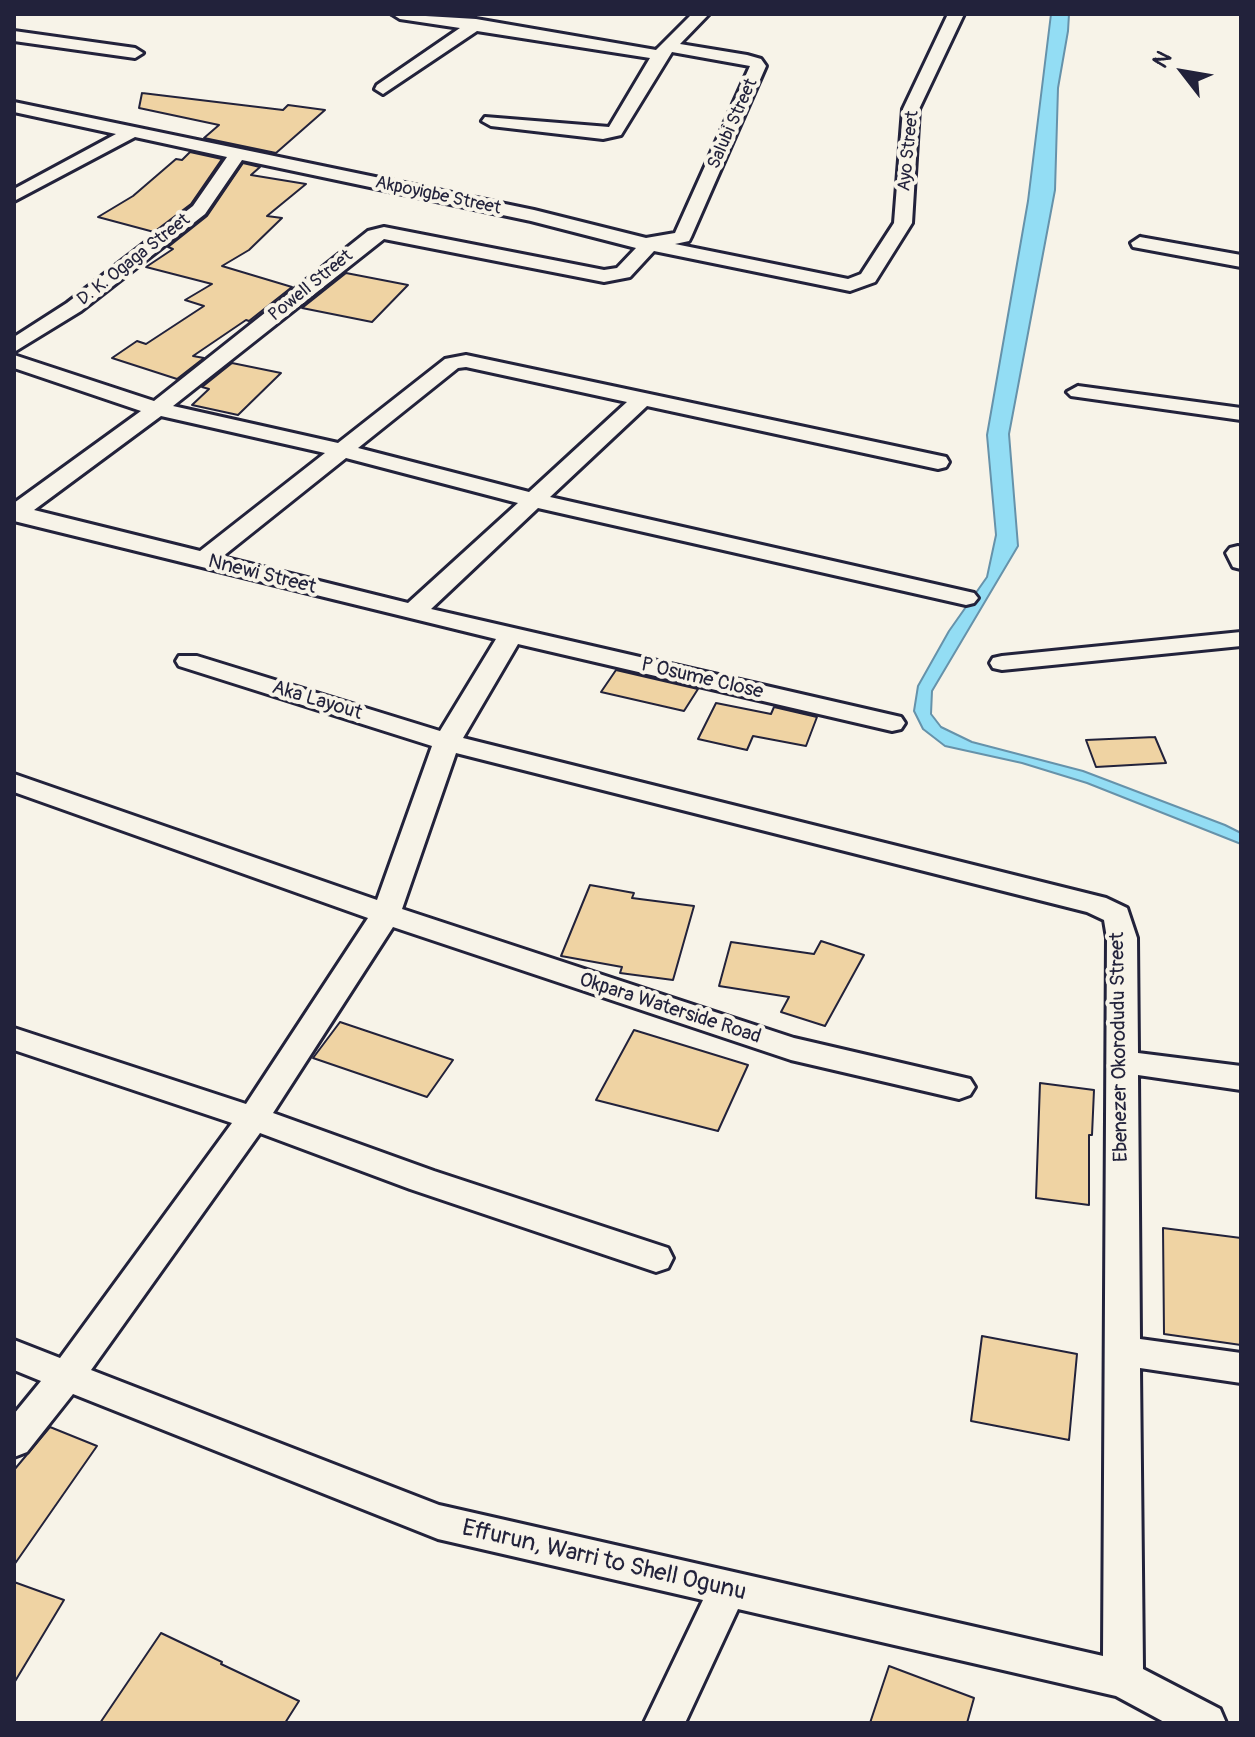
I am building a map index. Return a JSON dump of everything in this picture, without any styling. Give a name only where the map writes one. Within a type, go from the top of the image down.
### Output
[{"type":"street","points":[[400,14],[664,51]]},
{"type":"street","points":[[491,121],[615,131],[664,51],[701,14]]},
{"type":"street","name":"Ayo Street","points":[[861,283],[868,278],[903,223],[911,109],[956,14]]},
{"type":"street","points":[[383,89],[476,24]]},
{"type":"street","points":[[14,36],[135,53]]},
{"type":"street","name":"Salubi Street","points":[[651,243],[682,237],[758,66],[741,58],[664,51]]},
{"type":"street","name":"Akpoyigbe Street","points":[[14,107],[534,216],[611,237],[850,285],[861,283]]},
{"type":"street","points":[[14,196],[130,133]]},
{"type":"street","name":"D. K. Ogaga Street","points":[[14,346],[74,307],[199,210],[237,155]]},
{"type":"street","name":"Powell Street","points":[[15,513],[157,409],[375,235],[384,233],[604,276],[623,273],[651,243]]},
{"type":"street","points":[[1140,243],[1241,261]]},
{"type":"street","points":[[14,361],[157,409],[340,450],[533,500],[966,598]]},
{"type":"street","points":[[202,561],[452,363],[466,361],[938,462]]},
{"type":"street","points":[[1078,392],[1241,414]]},
{"type":"street","points":[[413,612],[644,398]]},
{"type":"street","name":"Nnewi Street","points":[[15,513],[413,612],[512,633]]},
{"type":"street","points":[[14,1441],[65,1378],[253,1118],[386,914],[447,742],[512,633]]},
{"type":"street","name":"P Osume Close","points":[[512,633],[892,723]]},
{"type":"street","points":[[1002,663],[1241,639]]},
{"type":"street","name":"Aka Layout","points":[[188,661],[447,742]]},
{"type":"street","name":"Ebenezer Okorodudu Street","points":[[447,742],[1096,905],[1117,915],[1122,938],[1123,1679]]},
{"type":"street","name":"Okpara Waterside Road","points":[[14,783],[386,914],[791,1049],[959,1087]]},
{"type":"street","points":[[14,1039],[656,1258]]},
{"type":"street","points":[[1122,1062],[1241,1078]]},
{"type":"street","points":[[1122,1351],[1241,1368]]},
{"type":"street","name":"Effurun, Warri to Shell Ogunu","points":[[14,1355],[65,1378],[438,1522],[727,1591],[1123,1679],[1206,1723]]},
{"type":"street","points":[[664,1723],[727,1591]]},
{"type":"water","points":[[1051,14],[1069,14],[1068,31],[1058,88],[1055,190],[1009,434],[1018,546],[932,691],[931,714],[941,727],[972,742],[1083,771],[1225,825],[1241,833],[1241,844],[1087,783],[1022,763],[945,746],[923,729],[914,711],[918,686],[949,631],[987,577],[996,535],[987,435],[1028,201]]},
{"type":"building","points":[[142,93],[283,110],[288,105],[325,110],[276,153],[204,138],[219,125],[139,108]]},
{"type":"building","points":[[190,152],[222,159],[191,204],[154,232],[98,217],[133,196],[176,159],[182,160]]},
{"type":"building","points":[[243,163],[260,167],[251,175],[306,184],[267,216],[282,218],[249,250],[222,266],[292,287],[249,321],[246,320],[193,356],[204,358],[177,379],[112,358],[137,341],[146,344],[204,306],[185,300],[212,284],[146,267],[173,249],[168,247],[207,216]]},
{"type":"building","points":[[346,273],[408,285],[372,322],[302,308]]},
{"type":"building","points":[[232,363],[281,373],[238,415],[192,405],[209,389],[202,387]]},
{"type":"building","points":[[616,670],[698,689],[684,711],[601,692]]},
{"type":"building","points":[[716,703],[771,714],[774,707],[817,717],[806,746],[753,736],[747,750],[698,739]]},
{"type":"building","points":[[1155,737],[1166,763],[1096,767],[1086,740]]},
{"type":"building","points":[[590,885],[634,893],[632,898],[694,906],[673,980],[620,973],[622,967],[561,956]]},
{"type":"building","points":[[821,941],[864,955],[825,1026],[781,1012],[789,997],[719,986],[731,942],[814,954]]},
{"type":"building","points":[[340,1022],[453,1060],[427,1097],[313,1058]]},
{"type":"building","points":[[634,1030],[748,1065],[718,1131],[596,1100]]},
{"type":"building","points":[[1040,1083],[1094,1090],[1092,1135],[1089,1135],[1089,1205],[1036,1198]]},
{"type":"building","points":[[1163,1228],[1241,1238],[1241,1345],[1164,1334]]},
{"type":"building","points":[[982,1336],[1077,1354],[1069,1440],[971,1421]]},
{"type":"building","points":[[50,1427],[97,1446],[14,1565],[14,1470]]},
{"type":"building","points":[[14,1582],[64,1600],[14,1683]]},
{"type":"building","points":[[161,1633],[299,1701],[285,1723],[100,1723]]},
{"type":"building","points":[[889,1666],[974,1698],[967,1723],[870,1723]]}]
